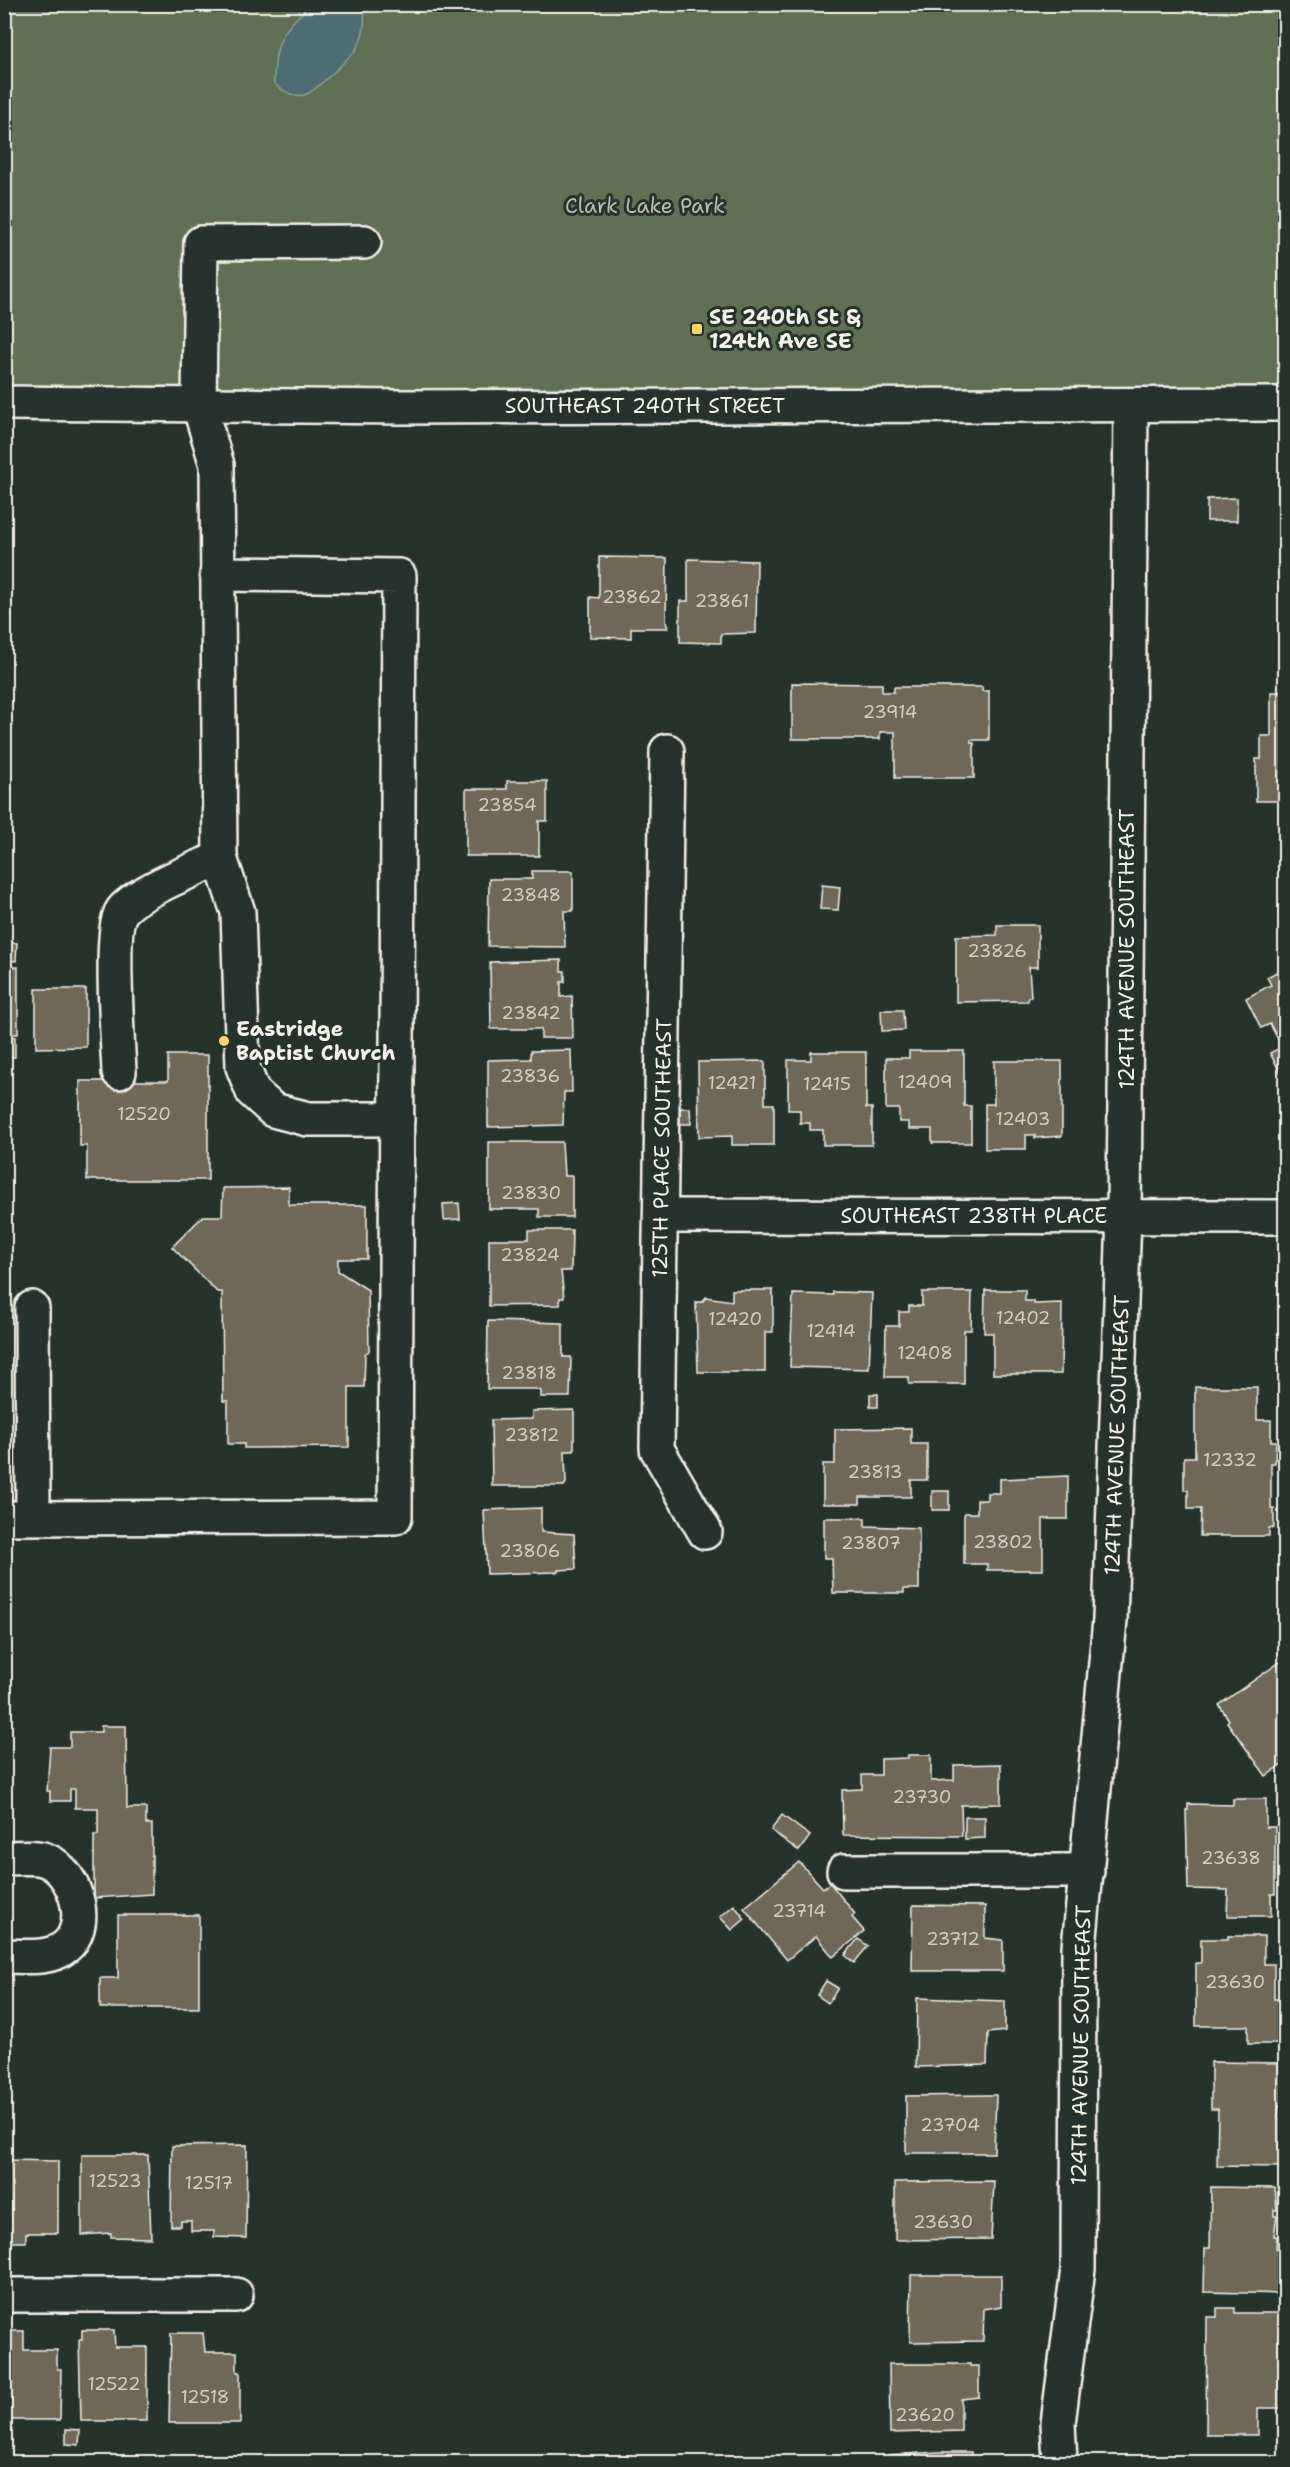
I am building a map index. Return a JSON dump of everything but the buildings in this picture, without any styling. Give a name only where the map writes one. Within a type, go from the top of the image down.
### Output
[{"type":"street","points":[[364,242],[201,243],[199,405],[217,465],[219,858],[238,912],[243,1067],[253,1092],[273,1110],[308,1119],[397,1119]]},
{"type":"street","name":"SOUTHEAST 240TH STREET","points":[[4,403],[199,405],[1286,404]]},
{"type":"street","name":"124TH AVENUE SOUTHEAST","points":[[1060,2463],[1058,2423],[1078,2269],[1079,1947],[1110,1620],[1124,1216],[1131,405]]},
{"type":"street","points":[[33,1308],[19,1517],[395,1517],[399,576],[217,574]]},
{"type":"street","name":"125TH PLACE SOUTHEAST","points":[[667,752],[657,1449],[705,1532]]},
{"type":"street","points":[[119,1072],[115,937],[121,911],[138,897],[219,858]]},
{"type":"street","name":"SOUTHEAST 238TH PLACE","points":[[662,1216],[1286,1217]]},
{"type":"street","points":[[4,1857],[45,1860],[72,1882],[78,1909],[76,1931],[62,1950],[47,1956],[4,1956]]},
{"type":"street","points":[[844,1871],[1087,1871]]},
{"type":"street","points":[[4,2295],[236,2295]]},
{"type":"green space","name":"Clark Lake Park","points":[[5,5],[1285,5],[1285,404],[5,403]]},
{"type":"water","points":[[311,5],[364,5],[363,31],[358,46],[334,72],[307,94],[298,96],[274,83],[274,69],[281,38],[293,22]]},
{"type":"place","name":"SE 240th St & 124th Ave SE","points":[[697,329]]},
{"type":"place","name":"Eastridge Baptist Church","points":[[224,1041]]}]
